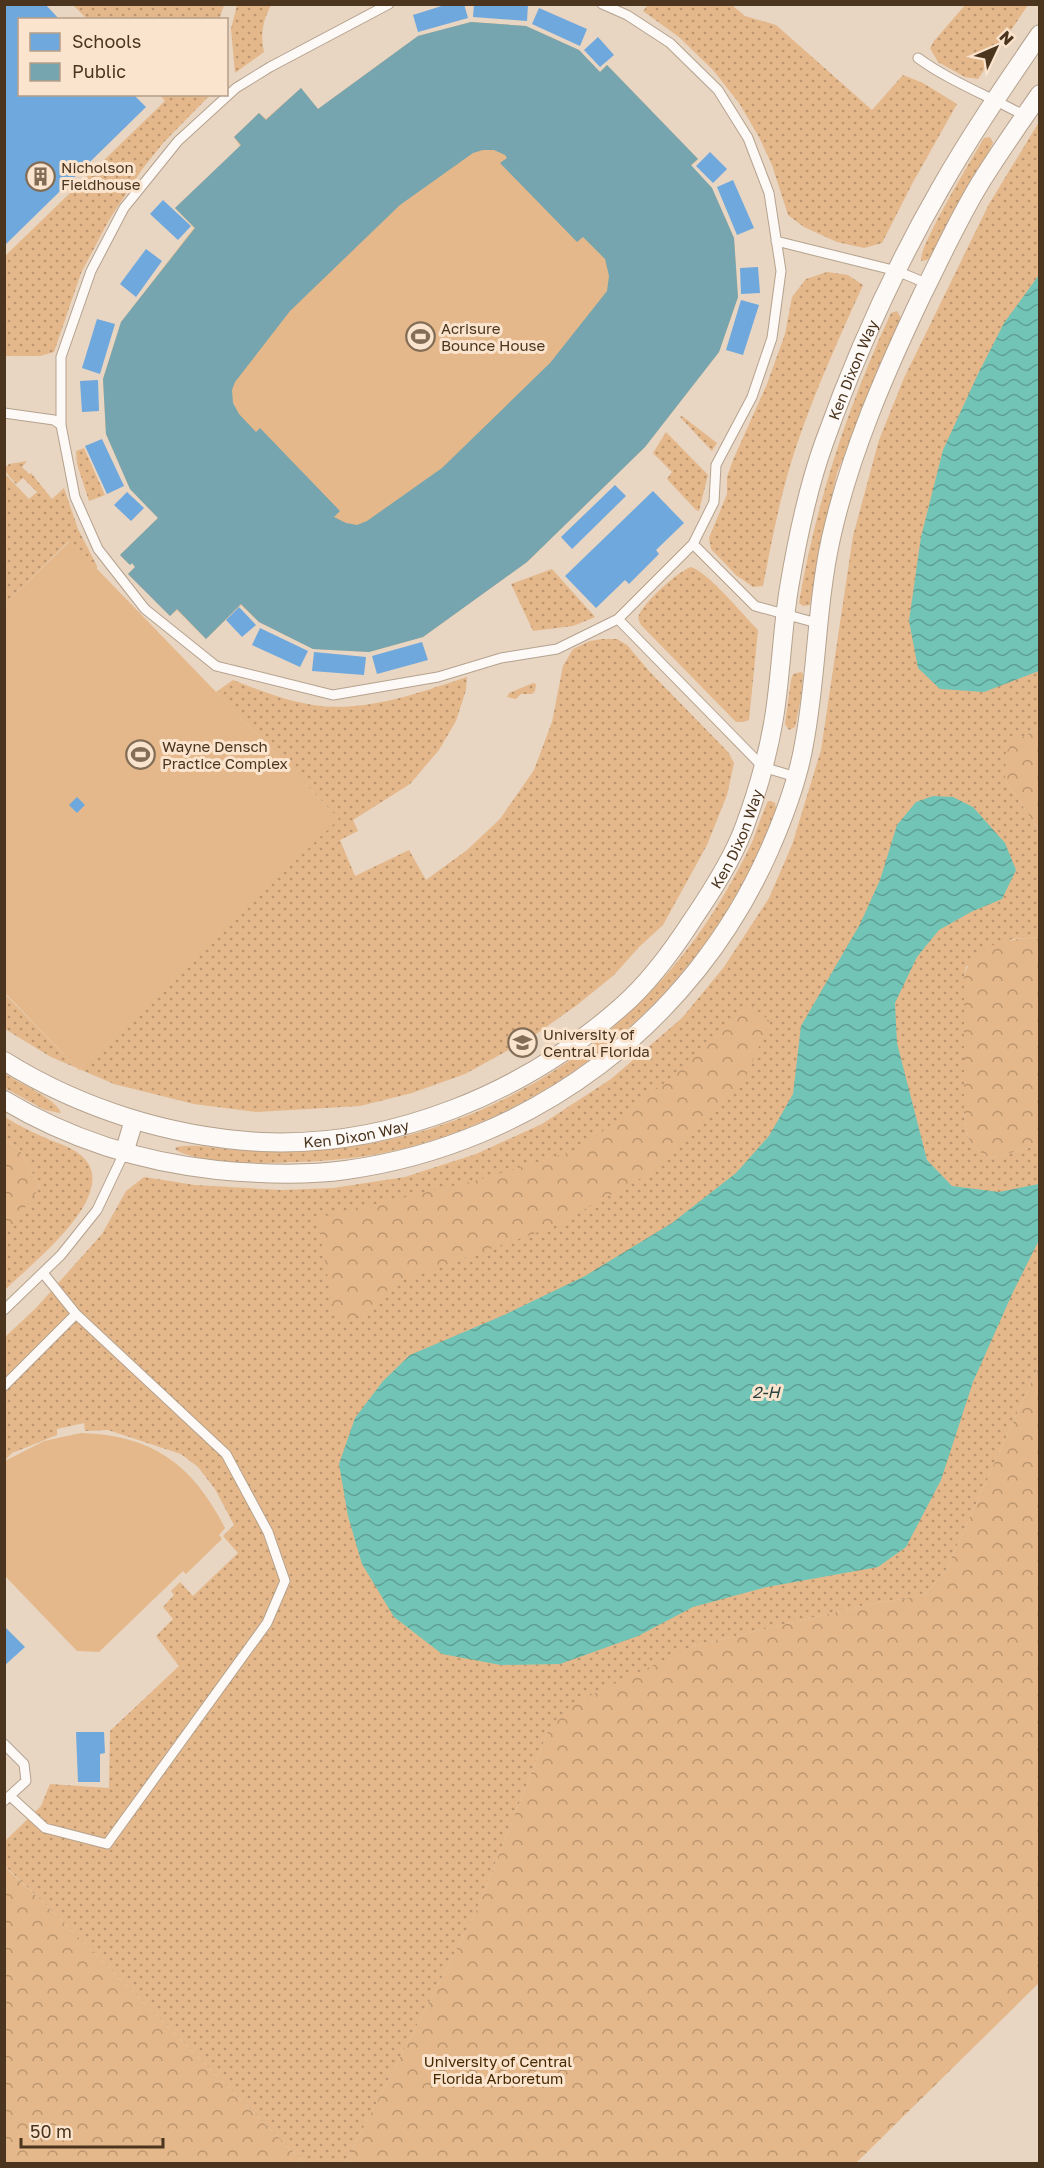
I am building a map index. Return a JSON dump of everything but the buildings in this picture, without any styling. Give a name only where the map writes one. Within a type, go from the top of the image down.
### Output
[{"type":"street","name":"Ken Dixon Way","points":[[4,1061],[83,1103],[134,1120],[195,1134],[261,1142],[318,1140],[385,1130],[452,1109],[513,1083],[572,1045],[623,1005],[673,950],[710,893],[743,831],[764,767],[774,721],[789,591],[804,510],[822,447],[850,376],[897,271],[940,188],[995,99],[1040,34]]},
{"type":"street","name":"Ken Dixon Way","points":[[4,1101],[62,1131],[124,1153],[180,1166],[239,1172],[295,1174],[343,1171],[390,1163],[448,1146],[497,1126],[544,1103],[605,1061],[641,1032],[678,994],[713,949],[744,901],[770,850],[791,795],[806,735],[819,601],[831,537],[850,466],[877,394],[928,284],[981,182],[1040,94]]},
{"type":"street","points":[[124,1153],[134,1120]]},
{"type":"lane","points":[[228,95],[270,67],[389,4]]},
{"type":"lane","points":[[227,96],[178,141],[124,208],[91,271],[61,357],[61,425],[75,497],[98,549],[145,609],[216,666],[333,695],[438,677],[501,658],[557,649],[618,619],[693,544],[714,502],[716,465],[752,397],[772,339],[781,272],[769,193],[748,138],[718,90],[670,43],[627,15],[602,4]]},
{"type":"lane","points":[[918,58],[974,92],[995,99],[1025,116]]},
{"type":"lane","points":[[776,241],[897,271],[928,284]]},
{"type":"lane","points":[[4,413],[54,420],[61,425]]},
{"type":"lane","points":[[693,544],[754,606],[817,623]]},
{"type":"lane","points":[[618,619],[764,767],[796,777]]},
{"type":"lane","points":[[4,1310],[61,1255],[97,1210],[124,1153]]},
{"type":"lane","points":[[4,1744],[24,1764],[26,1781],[7,1798],[45,1828],[107,1844],[267,1623],[285,1581],[268,1532],[226,1454],[76,1314],[43,1273]]},
{"type":"lane","points":[[4,1386],[76,1314]]},
{"type":"green space","points":[[966,4],[1028,5],[978,79],[965,77],[938,62],[930,48]]},
{"type":"green space","points":[[73,5],[224,5],[220,18],[86,18]]},
{"type":"green space","points":[[237,5],[271,5],[263,28],[264,52],[235,73],[231,29]]},
{"type":"green space","points":[[648,5],[732,5],[745,16],[776,25],[872,110],[903,75],[923,83],[957,104],[882,243],[864,248],[837,242],[804,227],[788,215],[772,165],[739,103],[713,70],[679,37],[643,11]]},
{"type":"green space","name":"Acrisure Bounce House","points":[[471,22],[526,26],[579,50],[600,72],[607,65],[698,159],[691,166],[712,188],[734,238],[738,297],[719,352],[645,447],[527,562],[423,637],[369,652],[313,649],[259,622],[241,605],[206,639],[177,610],[170,616],[128,574],[135,567],[120,555],[158,518],[130,489],[106,434],[103,379],[121,322],[194,228],[175,208],[240,146],[234,137],[259,113],[266,119],[301,88],[318,109],[418,36]]},
{"type":"green space","points":[[161,96],[209,96],[164,142],[143,168],[109,220],[81,273],[54,352],[40,356],[5,356],[5,256],[165,101]]},
{"type":"green space","points":[[1039,122],[1039,728],[1015,741],[1005,780],[1039,830],[1039,937],[1012,939],[966,967],[964,977],[964,1114],[970,1141],[977,1150],[991,1158],[1039,1145],[1039,1365],[945,1572],[926,1593],[693,1646],[549,1729],[475,1914],[345,2163],[304,2163],[5,1866],[5,1841],[41,1806],[50,1784],[109,1788],[110,1731],[179,1666],[156,1636],[173,1619],[163,1607],[174,1595],[171,1591],[180,1582],[193,1596],[238,1553],[223,1536],[234,1525],[215,1489],[198,1467],[181,1454],[108,1430],[85,1431],[84,1423],[57,1429],[57,1435],[12,1453],[5,1460],[5,1337],[36,1308],[102,1234],[126,1191],[144,1177],[195,1185],[281,1190],[333,1188],[405,1177],[476,1154],[542,1124],[611,1079],[682,1018],[724,967],[769,898],[792,845],[821,750],[853,536],[879,440],[904,378],[989,204]]},
{"type":"green space","points":[[990,137],[993,143],[931,256],[921,261],[928,238],[948,201],[984,138]]},
{"type":"green space","points":[[827,272],[848,275],[863,285],[819,385],[796,447],[781,498],[763,586],[753,587],[736,575],[711,549],[709,538],[727,494],[727,477],[733,460],[767,384],[785,334],[792,297],[806,279]]},
{"type":"green space","points":[[897,311],[901,318],[837,473],[810,605],[803,606],[799,603],[806,565],[835,455],[875,348],[891,313]]},
{"type":"green space","points":[[682,416],[717,443],[712,451],[680,417]]},
{"type":"green space","points":[[666,432],[708,475],[699,511],[667,479],[672,472],[653,453]]},
{"type":"green space","points":[[84,448],[105,495],[89,501],[77,464],[76,451]]},
{"type":"green space","points":[[27,461],[22,467],[29,474],[31,473],[52,499],[64,488],[78,529],[97,569],[69,541],[5,604],[5,474],[29,499],[37,492],[23,478],[16,484],[5,468],[9,464]]},
{"type":"green space","name":"Wayne Densch Practice Complex","points":[[70,541],[339,819],[79,1070],[5,993],[5,604]]},
{"type":"green space","points":[[691,567],[716,585],[758,630],[749,720],[736,722],[639,621],[640,613],[655,594],[678,574]]},
{"type":"green space","points":[[552,569],[595,617],[573,626],[533,631],[511,584]]},
{"type":"green space","points":[[617,639],[627,645],[649,671],[728,752],[734,763],[727,795],[707,845],[663,925],[614,975],[577,1005],[532,1037],[465,1074],[412,1093],[360,1106],[256,1112],[194,1104],[114,1084],[80,1069],[338,818],[216,692],[233,680],[292,701],[333,707],[392,700],[467,677],[466,690],[456,721],[439,750],[410,784],[353,820],[358,831],[340,840],[355,876],[409,850],[426,880],[467,850],[500,819],[534,770],[552,722],[563,666],[573,649],[590,641]]},
{"type":"green space","points":[[801,672],[803,674],[801,698],[795,727],[789,730],[785,724],[791,680],[793,674]]},
{"type":"green space","points":[[533,683],[536,684],[532,694],[521,694],[516,699],[507,697],[509,693]]},
{"type":"green space","points":[[1039,728],[1039,830],[1005,780],[1006,752],[1015,741]]},
{"type":"green space","points":[[768,801],[775,803],[776,808],[751,867],[720,922],[682,973],[638,1019],[590,1059],[537,1094],[480,1123],[420,1144],[358,1157],[283,1163],[250,1163],[198,1158],[175,1149],[192,1146],[252,1151],[306,1151],[347,1147],[402,1137],[456,1120],[508,1097],[556,1069],[602,1036],[644,999],[681,957],[714,911],[735,876],[753,840]]},
{"type":"green space","points":[[1039,937],[1039,1145],[991,1158],[977,1150],[970,1141],[964,1114],[964,977],[968,966],[984,950],[1016,939]]},
{"type":"green space","points":[[4,993],[77,1068],[51,1057],[5,1029]]},
{"type":"green space","points":[[748,1004],[770,1021],[746,1077],[652,1172],[553,1227],[396,1282],[362,1314],[336,1322],[317,1218],[478,1180],[580,1149],[668,1080]]},
{"type":"green space","points":[[5,1074],[53,1102],[61,1113],[45,1110],[5,1088]]},
{"type":"green space","points":[[5,1117],[75,1151],[90,1166],[92,1184],[85,1204],[71,1224],[5,1290],[4,1235],[40,1187],[19,1149],[5,1140]]},
{"type":"green space","points":[[5,1140],[19,1149],[40,1187],[5,1235]]},
{"type":"green space","name":"University of Central Florida Arboretum","points":[[1039,1365],[1039,1983],[856,2163],[345,2163],[475,1914],[549,1729],[561,1715],[585,1698],[693,1646],[926,1593],[945,1572]]},
{"type":"green space","points":[[81,1433],[129,1440],[150,1447],[168,1458],[199,1487],[225,1528],[219,1535],[222,1539],[186,1574],[183,1571],[99,1652],[77,1651],[5,1576],[5,1461],[44,1441]]},
{"type":"green space","points":[[4,1866],[46,1905],[304,2163],[5,2163]]},
{"type":"water","points":[[1039,275],[1039,671],[984,692],[940,689],[918,668],[909,621],[921,537],[943,450],[1004,323]]},
{"type":"water","name":"2-H","points":[[933,796],[953,797],[973,807],[1005,843],[1016,870],[1002,899],[971,912],[939,930],[917,957],[895,1003],[897,1043],[927,1160],[952,1186],[999,1192],[1039,1184],[1039,1240],[973,1382],[941,1480],[906,1547],[878,1567],[767,1587],[693,1607],[638,1636],[560,1664],[501,1665],[442,1654],[394,1617],[362,1564],[348,1516],[339,1464],[355,1418],[383,1381],[410,1355],[504,1315],[585,1276],[672,1223],[736,1173],[769,1136],[793,1094],[801,1026],[860,924],[880,880],[897,825],[916,802]]},
{"type":"place","name":"Nicholson Fieldhouse","points":[[40,176]]},
{"type":"place","name":"Acrisure Bounce House","points":[[420,337]]},
{"type":"place","name":"Wayne Densch Practice Complex","points":[[141,755]]},
{"type":"place","name":"University of Central Florida","points":[[522,1043]]}]
